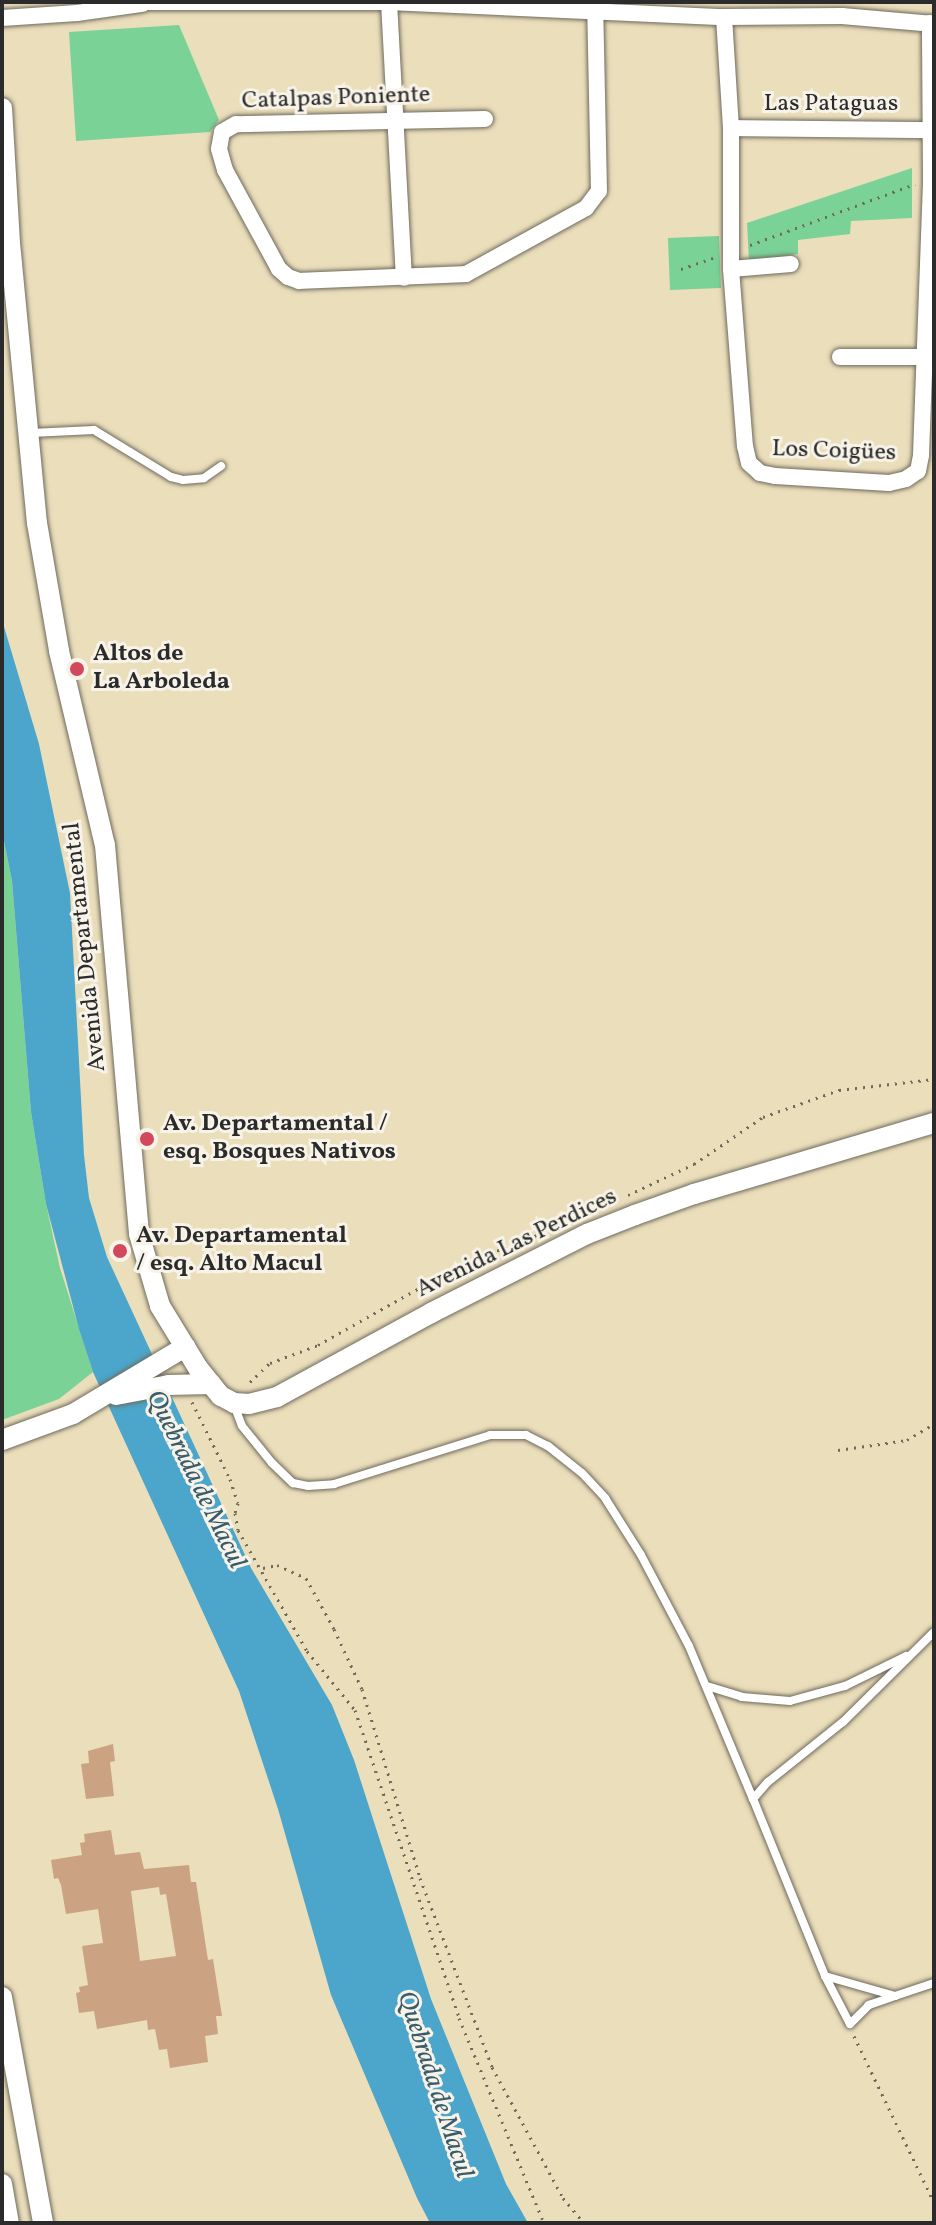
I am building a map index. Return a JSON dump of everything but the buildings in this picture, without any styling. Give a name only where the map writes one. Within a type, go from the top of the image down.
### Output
[{"type":"street","points":[[389,2],[404,278],[466,274],[586,208],[599,191],[595,7]]},
{"type":"street","points":[[2,18],[33,8],[77,13],[138,3],[389,2],[595,7],[724,17],[842,16],[932,23]]},
{"type":"street","name":"Los Coigües","points":[[724,17],[731,128],[730,252],[745,446],[749,463],[760,473],[889,483],[906,479],[918,471],[929,357],[932,23]]},
{"type":"street","name":"Avenida Departamental","points":[[2,108],[28,433],[50,610],[105,845],[139,1234],[160,1306],[185,1347]]},
{"type":"street","name":"Catalpas Poniente","points":[[404,278],[299,281],[279,269],[225,170],[219,149],[222,132],[247,123],[485,119]]},
{"type":"street","name":"Las Pataguas","points":[[731,128],[931,130]]},
{"type":"street","points":[[731,269],[791,264]]},
{"type":"street","points":[[840,357],[929,357]]},
{"type":"street","name":"Avenida Las Perdices","points":[[234,1403],[249,1404],[277,1397],[445,1305],[587,1234],[694,1194],[934,1123]]},
{"type":"street","points":[[2,1440],[52,1424],[101,1399],[185,1347],[211,1384],[234,1403]]},
{"type":"street","points":[[101,1399],[175,1384],[211,1384]]},
{"type":"street","points":[[2,1997],[43,2223]]},
{"type":"street","points":[[2,2184],[9,2223]]},
{"type":"lane","points":[[28,433],[94,430],[171,477],[183,480],[204,478],[221,466]]},
{"type":"lane","points":[[234,1403],[242,1426],[293,1483],[308,1486],[334,1484],[490,1435],[526,1435],[548,1446],[582,1473],[605,1498],[641,1555],[707,1686],[825,1976],[850,2024],[869,2005],[934,1983]]},
{"type":"lane","points":[[753,1799],[768,1782],[843,1722],[934,1632]]},
{"type":"lane","points":[[707,1686],[742,1697],[790,1701],[845,1686],[914,1652]]},
{"type":"lane","points":[[825,1976],[895,1996]]},
{"type":"path","points":[[681,269],[931,178]]},
{"type":"path","points":[[175,1384],[230,1479],[238,1503],[235,1513],[238,1530],[307,1651],[355,1710],[459,2018],[544,2223]]},
{"type":"path","points":[[838,1450],[907,1440],[934,1424]]},
{"type":"path","points":[[261,1568],[277,1565],[306,1578],[334,1629],[362,1689],[420,1878],[492,2067],[563,2198],[584,2223]]},
{"type":"path","points":[[850,2024],[934,2202]]},
{"type":"green space","points":[[179,25],[219,120],[210,132],[76,141],[69,32]]},
{"type":"green space","points":[[912,168],[912,218],[851,221],[850,234],[798,240],[798,254],[749,261],[747,223]]},
{"type":"green space","points":[[719,236],[721,288],[670,290],[668,238]]},
{"type":"green space","points":[[2,831],[12,881],[31,1112],[46,1204],[60,1268],[93,1372],[59,1399],[2,1420]]},
{"type":"water","name":"Quebrada de Macul","points":[[2,620],[39,744],[70,893],[84,1155],[89,1198],[107,1257],[251,1568],[332,1705],[354,1760],[431,1999],[506,2184],[528,2223],[430,2223],[417,2198],[331,1995],[278,1809],[239,1691],[93,1372],[46,1204],[31,1112],[12,881],[2,831]]},
{"type":"place","name":"Altos de La Arboleda","points":[[77,669]]},
{"type":"place","name":"Av. Departamental / esq. Bosques Nativos","points":[[147,1139]]},
{"type":"place","name":"Av. Departamental / esq. Alto Macul","points":[[120,1251]]}]
